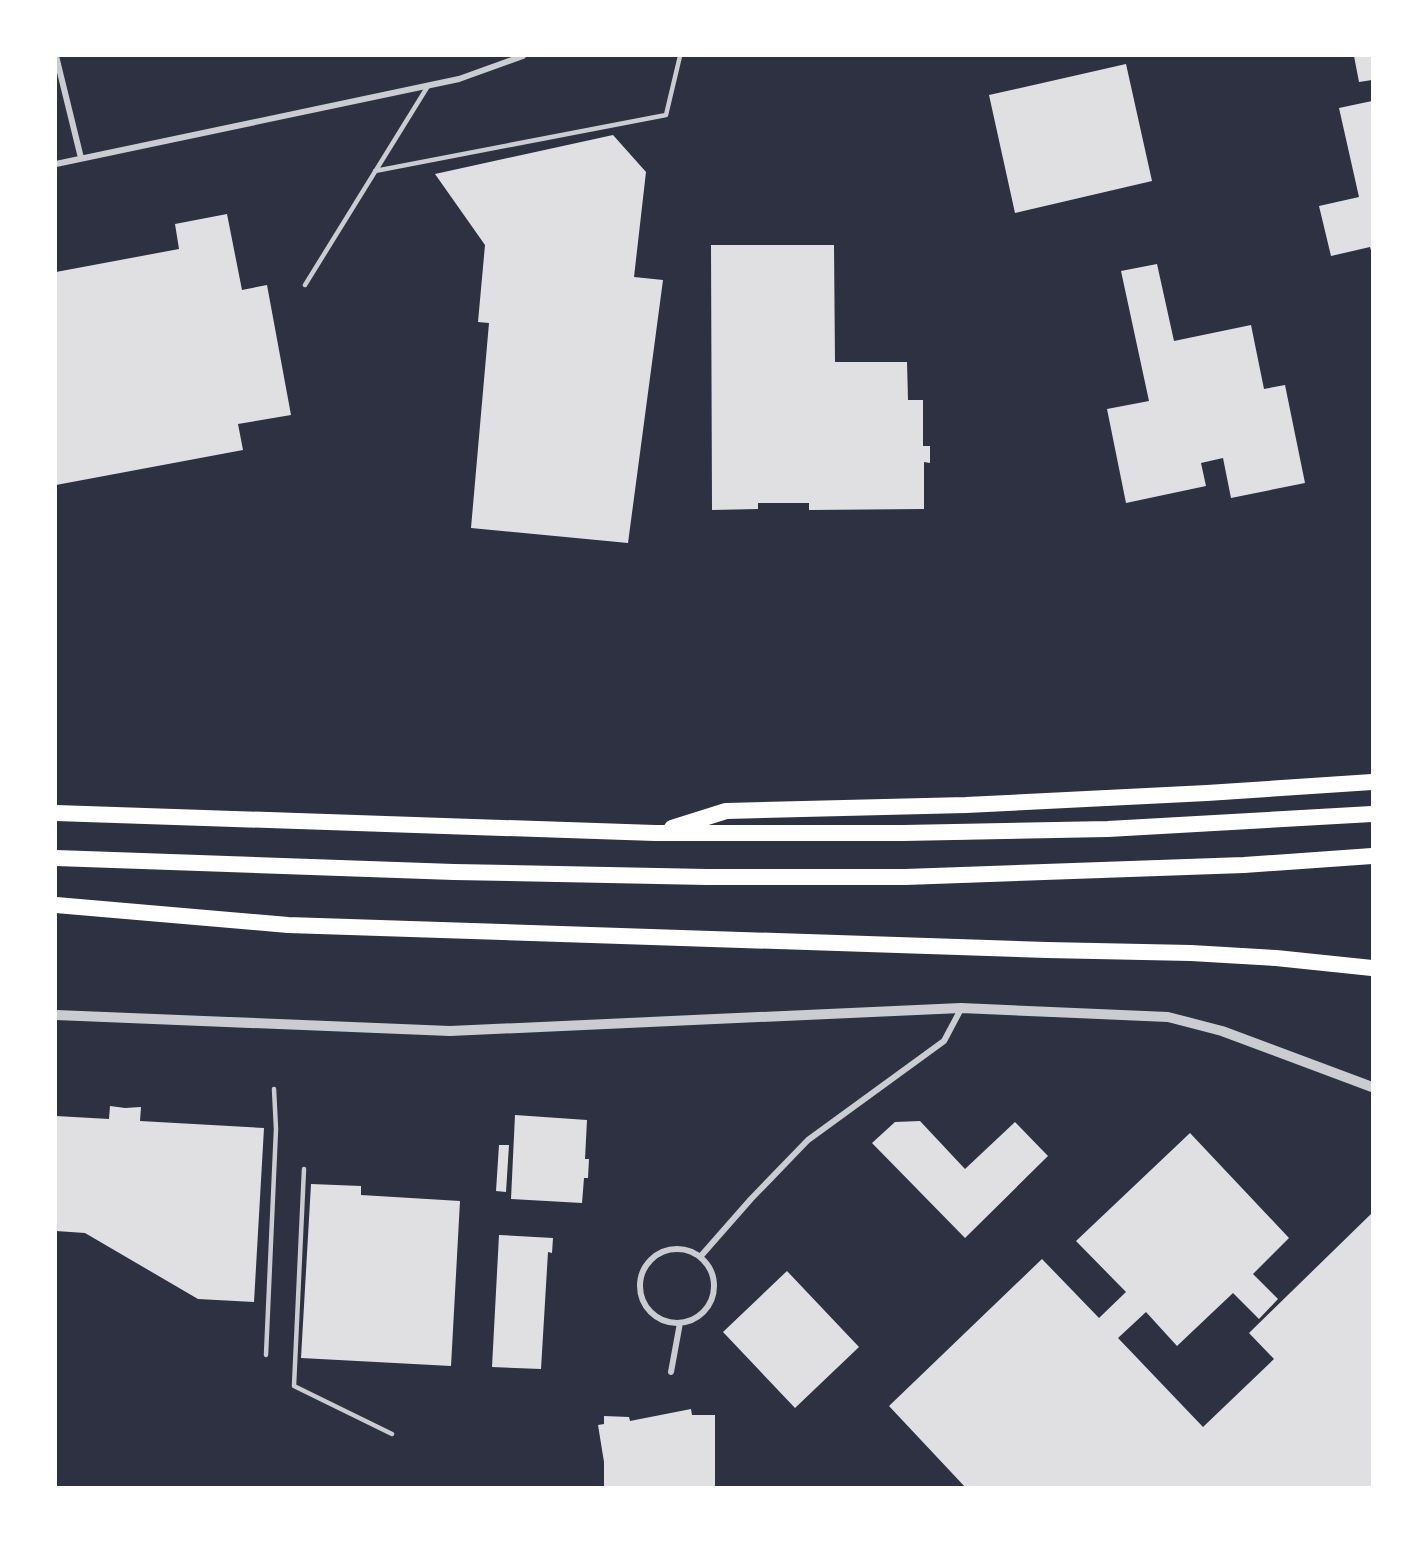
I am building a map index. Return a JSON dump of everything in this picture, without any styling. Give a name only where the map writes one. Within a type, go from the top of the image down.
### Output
[{"type":"highway","points":[[655,833],[726,811],[978,804],[1372,782]]},
{"type":"highway","points":[[56,813],[655,833],[903,833],[1108,829],[1372,814]]},
{"type":"highway","points":[[56,858],[466,872],[707,877],[905,877],[1244,865],[1372,856]]},
{"type":"highway","points":[[56,905],[288,925],[1191,953],[1275,958],[1372,968]]},
{"type":"street","points":[[56,56],[81,158]]},
{"type":"street","points":[[56,164],[459,79],[523,56]]},
{"type":"street","points":[[700,1257],[751,1199],[808,1140],[944,1041],[961,1008]]},
{"type":"street","points":[[56,1015],[450,1031],[961,1008],[1168,1017],[1222,1031],[1372,1087]]},
{"type":"street","points":[[666,1250],[690,1251],[700,1257],[713,1278],[714,1291],[702,1313],[692,1320],[680,1323],[667,1322],[656,1317],[642,1298],[641,1274],[656,1255],[666,1250]]},
{"type":"street","points":[[671,1372],[680,1323]]},
{"type":"lane","points":[[375,171],[666,115],[680,56]]},
{"type":"lane","points":[[305,285],[428,86]]},
{"type":"lane","points":[[266,1355],[276,1129],[274,1089]]},
{"type":"lane","points":[[304,1169],[294,1386],[392,1434]]},
{"type":"building","points":[[1354,56],[1372,56],[1372,80],[1359,82]]},
{"type":"building","points":[[1126,64],[1152,181],[1015,213],[989,95]]},
{"type":"building","points":[[1372,101],[1372,254],[1370,247],[1331,256],[1319,206],[1359,197],[1339,108]]},
{"type":"building","points":[[613,135],[646,172],[634,277],[663,280],[628,543],[471,528],[489,323],[478,322],[485,245],[435,174]]},
{"type":"building","points":[[227,214],[242,290],[267,285],[291,415],[238,424],[243,450],[56,485],[56,272],[179,249],[175,224]]},
{"type":"building","points":[[711,245],[834,245],[835,362],[907,362],[908,400],[923,400],[923,446],[930,446],[930,463],[924,462],[924,509],[809,510],[809,503],[758,503],[758,509],[712,510]]},
{"type":"building","points":[[1157,264],[1174,341],[1251,325],[1264,389],[1285,385],[1305,483],[1231,498],[1223,458],[1201,463],[1206,486],[1126,503],[1107,409],[1149,401],[1121,271]]},
{"type":"building","points":[[110,1106],[141,1107],[140,1121],[264,1128],[254,1302],[198,1299],[85,1233],[56,1231],[56,1116],[109,1119]]},
{"type":"building","points":[[515,1115],[587,1120],[585,1159],[589,1159],[588,1178],[584,1178],[582,1203],[511,1199]]},
{"type":"building","points":[[920,1121],[965,1169],[1015,1122],[1048,1156],[965,1238],[872,1143],[895,1122]]},
{"type":"building","points":[[1190,1133],[1289,1238],[1253,1274],[1278,1299],[1259,1319],[1233,1293],[1177,1346],[1146,1312],[1118,1338],[1203,1427],[1274,1359],[1249,1333],[1372,1213],[1372,1488],[966,1488],[889,1406],[1042,1259],[1099,1318],[1126,1292],[1076,1241]]},
{"type":"building","points":[[499,1145],[509,1145],[506,1192],[496,1191]]},
{"type":"building","points":[[311,1184],[361,1186],[361,1195],[460,1201],[451,1366],[301,1358]]},
{"type":"building","points":[[499,1235],[553,1238],[552,1253],[548,1252],[541,1369],[492,1367]]},
{"type":"building","points":[[787,1271],[859,1347],[795,1408],[723,1332]]},
{"type":"building","points":[[691,1409],[692,1415],[715,1415],[715,1487],[604,1487],[604,1462],[598,1425],[604,1424],[604,1416],[629,1417],[630,1421]]}]
